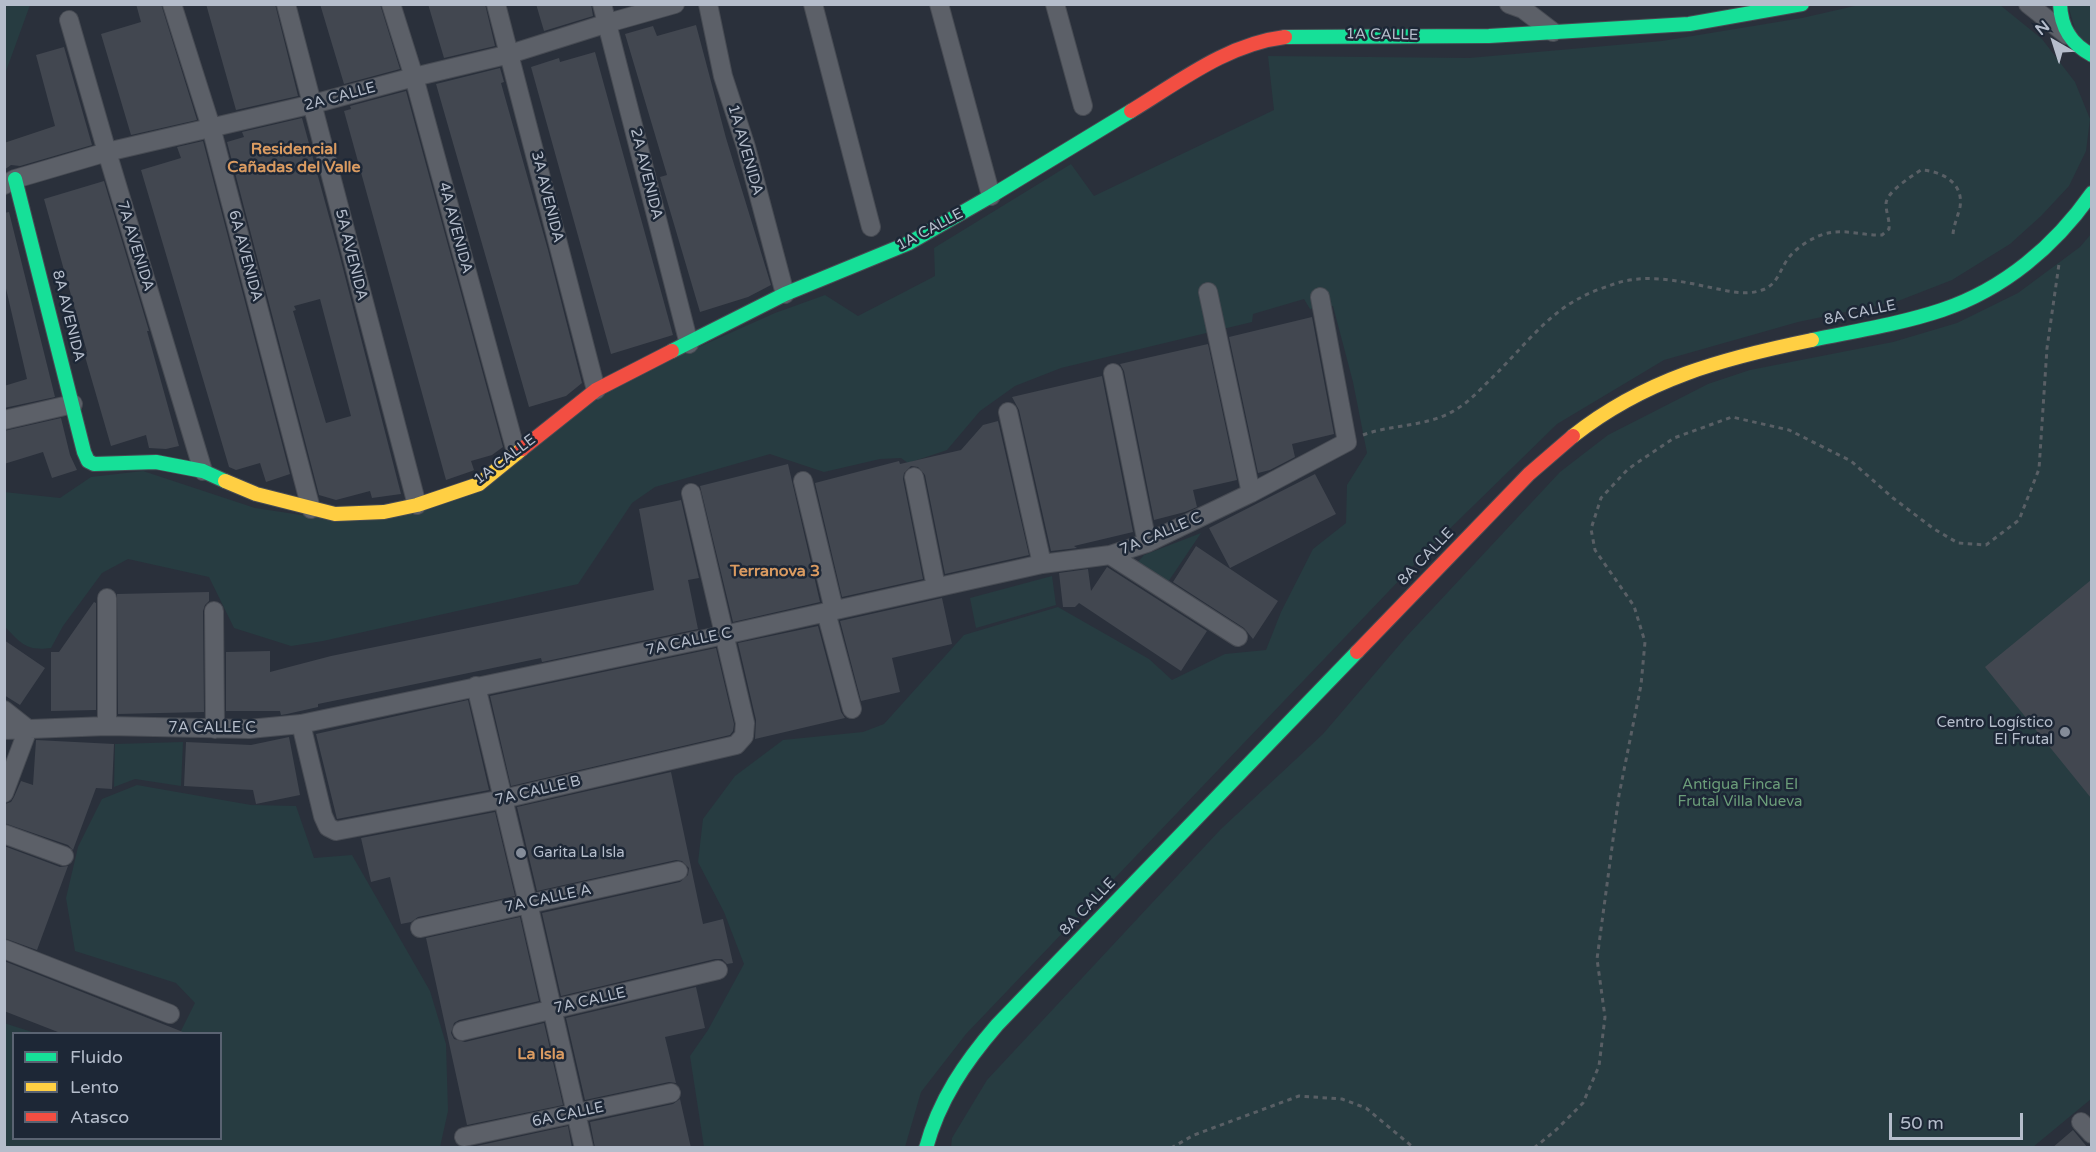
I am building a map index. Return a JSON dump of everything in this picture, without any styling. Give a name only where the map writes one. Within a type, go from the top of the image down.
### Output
[{"type":"street","name":"6A AVENIDA","points":[[172,4],[211,127],[311,509]]},
{"type":"street","name":"5A AVENIDA","points":[[286,4],[417,505]]},
{"type":"street","name":"4A AVENIDA","points":[[392,4],[516,452]]},
{"type":"street","name":"3A AVENIDA","points":[[496,4],[596,390]]},
{"type":"street","name":"2A AVENIDA","points":[[602,4],[689,344]]},
{"type":"street","name":"2A CALLE","points":[[10,182],[107,152],[313,104],[510,54],[675,4]]},
{"type":"street","name":"1A AVENIDA","points":[[708,4],[723,76],[746,147],[785,294]]},
{"type":"street","points":[[813,4],[871,227]]},
{"type":"street","points":[[939,4],[991,196]]},
{"type":"street","points":[[1055,4],[1083,106]]},
{"type":"street","points":[[1509,4],[1523,9],[1553,32]]},
{"type":"street","name":"1A CALLE","points":[[88,461],[103,465],[156,462],[203,471],[256,494],[335,514],[384,513],[417,505],[479,484],[596,390],[785,294],[909,243],[1215,60],[1255,42],[1290,36],[1327,34],[1489,36],[1689,24],[1802,4]]},
{"type":"street","points":[[2028,4],[2079,47]]},
{"type":"street","points":[[2060,4],[2061,22],[2091,63]]},
{"type":"street","name":"7A AVENIDA","points":[[69,20],[203,471]]},
{"type":"street","name":"8A AVENIDA","points":[[10,182],[88,461]]},
{"type":"street","name":"8A CALLE","points":[[926,1148],[946,1094],[968,1059],[998,1024],[1529,474],[1572,435],[1625,399],[1686,373],[1757,352],[1913,318],[1967,298],[2017,270],[2040,252],[2073,220],[2091,193]]},
{"type":"street","points":[[1208,292],[1251,493]]},
{"type":"street","points":[[1320,297],[1347,442]]},
{"type":"street","points":[[1113,373],[1147,543]]},
{"type":"street","points":[[4,420],[73,404]]},
{"type":"street","points":[[1008,412],[1042,564]]},
{"type":"street","name":"7A CALLE C","points":[[4,730],[107,726],[249,729],[301,724],[724,635],[1042,564],[1110,555],[1147,543],[1251,493],[1347,442]]},
{"type":"street","points":[[914,477],[936,587]]},
{"type":"street","points":[[803,481],[852,709]]},
{"type":"street","points":[[691,493],[724,635]]},
{"type":"street","points":[[1110,555],[1238,637]]},
{"type":"street","points":[[107,598],[107,726]]},
{"type":"street","points":[[214,611],[215,729]]},
{"type":"street","name":"7A CALLE B","points":[[301,724],[323,816],[331,829],[342,831],[503,799],[728,748],[743,740],[745,723],[724,635]]},
{"type":"street","points":[[476,687],[584,1148]]},
{"type":"street","points":[[4,710],[28,729],[4,793]]},
{"type":"street","points":[[4,834],[64,856]]},
{"type":"street","name":"7A CALLE A","points":[[420,928],[678,871]]},
{"type":"street","points":[[4,950],[170,1014]]},
{"type":"street","name":"7A CALLE","points":[[462,1031],[718,970]]},
{"type":"street","name":"6A CALLE","points":[[464,1137],[672,1093]]},
{"type":"path","points":[[1347,442],[1374,431],[1435,418],[1454,411],[1471,398],[1553,317],[1579,298],[1617,283],[1646,278],[1673,280],[1742,293],[1760,291],[1771,287],[1787,260],[1797,249],[1826,233],[1882,235],[1889,229],[1890,222],[1886,206],[1887,200],[1902,183],[1922,170],[1941,173],[1955,185],[1960,194],[1953,234]]},
{"type":"path","points":[[1534,1148],[1556,1130],[1583,1102],[1599,1066],[1605,1017],[1597,959],[1619,795],[1641,685],[1645,642],[1634,606],[1595,550],[1591,529],[1601,498],[1628,469],[1674,438],[1732,417],[1789,430],[1851,461],[1893,498],[1934,529],[1958,543],[1986,545],[2019,520],[2039,470],[2047,348],[2061,259]]},
{"type":"path","points":[[1171,1148],[1194,1135],[1299,1096],[1342,1099],[1366,1108],[1414,1148]]},
{"type":"green space","points":[[4,5],[30,5],[5,74]]},
{"type":"green space","points":[[1859,5],[2000,5],[2042,39],[2075,82],[2090,119],[2086,151],[2069,186],[2010,244],[1952,280],[1898,301],[1798,322],[1664,360],[1557,424],[1430,548],[966,1034],[921,1092],[905,1147],[704,1147],[690,1056],[708,1030],[744,964],[724,912],[698,862],[703,819],[735,776],[783,740],[863,732],[884,724],[964,635],[1058,607],[1149,659],[1172,680],[1225,654],[1266,650],[1281,612],[1313,549],[1346,523],[1347,485],[1367,453],[1353,382],[1333,306],[1310,309],[1304,299],[1253,314],[1252,322],[1061,368],[1015,386],[980,411],[947,450],[908,463],[901,458],[880,459],[824,472],[770,454],[655,487],[632,503],[578,584],[323,641],[291,646],[234,628],[209,577],[128,559],[102,573],[63,626],[51,648],[25,645],[5,627],[4,492],[60,498],[91,477],[143,471],[255,508],[321,518],[434,505],[587,401],[645,371],[775,313],[825,295],[858,316],[935,276],[934,248],[1071,164],[1094,196],[1274,110],[1268,56],[1469,58],[1662,41],[1802,18]]},
{"type":"green space","points":[[2068,5],[2091,5],[2091,47],[2077,36]]},
{"type":"green space","name":"Antigua Finca El Frutal Villa Nueva","points":[[2091,234],[2091,1099],[2033,1147],[951,1148],[952,1138],[987,1080],[1221,829],[1323,734],[1407,636],[1560,472],[1608,435],[1708,384],[1750,370],[1893,342],[1957,323],[2018,293],[2080,247]]},
{"type":"green space","points":[[1201,533],[1168,582],[1137,563],[1144,555]]},
{"type":"green space","points":[[1052,576],[1056,605],[976,628],[970,598]]},
{"type":"green space","points":[[183,742],[181,786],[135,779],[114,787],[115,744]]},
{"type":"green space","points":[[137,785],[251,805],[296,806],[314,858],[352,855],[430,991],[446,1044],[448,1111],[440,1147],[5,1147],[4,1023],[32,1032],[12,1032],[12,1140],[222,1140],[222,1032],[180,1032],[195,1003],[176,983],[75,951],[66,898],[78,847],[102,799]]},
{"type":"building","points":[[136,4],[161,4],[197,120],[131,135],[101,34],[141,22]]},
{"type":"building","points":[[206,4],[275,4],[298,96],[236,110]]},
{"type":"building","points":[[320,4],[380,4],[400,69],[344,84]]},
{"type":"building","points":[[428,4],[485,4],[495,46],[444,58]]},
{"type":"building","points":[[536,4],[591,4],[593,16],[544,31]]},
{"type":"building","points":[[696,25],[726,138],[771,285],[748,297],[700,312],[660,177],[667,175],[625,34],[653,26],[657,36]]},
{"type":"building","points":[[64,47],[92,145],[20,166],[11,165],[4,170],[4,143],[55,126],[36,55]]},
{"type":"building","points":[[595,52],[673,335],[611,354],[531,67],[559,58],[560,62]]},
{"type":"building","points":[[500,68],[504,82],[501,83],[548,250],[582,383],[566,396],[529,407],[436,84]]},
{"type":"building","points":[[406,91],[503,447],[492,455],[471,461],[474,470],[446,480],[344,111],[351,109],[350,106]]},
{"type":"building","points":[[302,118],[401,494],[372,498],[370,491],[336,500],[319,495],[227,142],[244,137],[242,132]],"holes":[[[320,299],[351,416],[326,423],[293,311],[296,310],[294,306]]]},
{"type":"building","points":[[203,141],[290,474],[266,482],[260,463],[236,470],[229,467],[141,170],[181,158],[177,147]]},
{"type":"building","points":[[104,181],[149,331],[147,331],[179,446],[166,449],[149,448],[146,435],[111,446],[84,353],[87,352],[44,199]]},
{"type":"building","points":[[9,212],[55,397],[4,408],[4,386],[27,379],[4,280],[4,213]]},
{"type":"building","points":[[1312,317],[1334,434],[1292,444],[1295,457],[1270,470],[1258,473],[1229,337]]},
{"type":"building","points":[[1208,344],[1237,480],[1193,490],[1197,507],[1154,520],[1124,371],[1120,364]]},
{"type":"building","points":[[1102,376],[1133,532],[1074,546],[1077,548],[1051,551],[1019,410],[1012,397]]},
{"type":"building","points":[[61,418],[70,455],[77,470],[52,478],[43,452],[4,464],[4,431]]},
{"type":"building","points":[[998,421],[1029,555],[945,574],[925,475],[918,467],[911,466],[904,473],[903,479],[923,579],[842,597],[815,483],[899,461],[900,464],[961,450],[983,425]]},
{"type":"building","points":[[788,464],[820,602],[733,622],[700,486]]},
{"type":"building","points":[[1315,474],[1336,514],[1230,568],[1209,528]]},
{"type":"building","points":[[681,500],[699,578],[688,580],[698,629],[542,662],[541,658],[318,704],[318,707],[287,714],[281,715],[280,711],[226,711],[226,652],[270,651],[270,672],[331,656],[654,590],[639,509]]},
{"type":"building","points":[[1196,546],[1278,601],[1253,639],[1244,628],[1173,582]]},
{"type":"building","points":[[1107,567],[1207,631],[1181,671],[1079,603],[1075,607],[1063,607],[1059,573],[1088,569],[1091,591]]},
{"type":"building","name":"Centro Logístico El Frutal","points":[[2091,580],[2091,798],[1985,667]]},
{"type":"building","points":[[209,592],[209,601],[203,611],[204,712],[118,714],[117,594]]},
{"type":"building","points":[[942,598],[952,644],[892,658],[900,692],[861,701],[840,621]]},
{"type":"building","points":[[94,602],[96,603],[96,710],[51,711],[51,652],[59,652]]},
{"type":"building","points":[[818,626],[841,712],[845,718],[755,739],[756,720],[738,643]]},
{"type":"building","points":[[4,640],[45,668],[20,705],[4,695]]},
{"type":"building","points":[[716,648],[734,724],[730,735],[511,786],[490,696]]},
{"type":"building","points":[[468,700],[489,790],[337,819],[316,734]]},
{"type":"building","points":[[289,737],[300,795],[256,804],[253,790],[184,786],[186,742],[251,745]]},
{"type":"building","points":[[36,740],[114,744],[112,789],[96,788],[73,850],[68,845],[4,823],[5,804],[11,802],[21,781],[33,785]]},
{"type":"building","points":[[671,772],[703,924],[723,919],[733,963],[727,964],[722,959],[715,959],[561,996],[542,913],[680,882],[688,875],[689,868],[682,861],[676,860],[537,891],[517,807]]},
{"type":"building","points":[[495,812],[515,896],[418,917],[411,922],[401,924],[390,877],[371,882],[361,838]]},
{"type":"building","points":[[4,846],[60,867],[68,866],[37,950],[4,938]]},
{"type":"building","points":[[520,917],[539,1001],[459,1020],[454,1023],[451,1033],[454,1039],[465,1042],[544,1023],[563,1105],[467,1125],[426,938]]},
{"type":"building","points":[[4,961],[183,1032],[58,1032],[4,1011]]},
{"type":"building","points":[[696,987],[705,1028],[665,1037],[676,1083],[669,1082],[585,1100],[566,1018]]},
{"type":"building","points":[[680,1099],[691,1148],[595,1148],[590,1122],[673,1104]]},
{"type":"building","points":[[568,1126],[572,1148],[472,1147]]},
{"type":"building","points":[[2073,1130],[2088,1148],[2052,1148]]},
{"type":"traffic: fast","points":[[1285,37],[1489,36],[1689,24],[1802,4]]},
{"type":"traffic: fast","points":[[2060,4],[2062,21],[2068,34],[2078,46],[2092,55]]},
{"type":"traffic: fast","points":[[672,351],[785,294],[909,243],[1131,111]]},
{"type":"traffic: fast","points":[[15,179],[88,461],[94,464],[156,462],[203,471],[225,481]]},
{"type":"traffic: fast","points":[[1812,340],[1926,315],[1965,301],[1986,290],[2007,278],[2045,248],[2062,231],[2092,193]]},
{"type":"traffic: fast","points":[[926,1148],[931,1130],[954,1082],[997,1025],[1357,652]]},
{"type":"traffic: slow","points":[[1573,436],[1600,416],[1657,385],[1717,363],[1812,340]]},
{"type":"traffic: slow","points":[[225,481],[256,494],[335,514],[384,512],[417,505],[479,484],[522,449]]},
{"type":"traffic: jam","points":[[1131,111],[1223,56],[1243,47],[1285,37]]},
{"type":"traffic: jam","points":[[522,449],[596,390],[672,351]]},
{"type":"traffic: jam","points":[[1357,652],[1529,474],[1573,436]]},
{"type":"place","name":"Centro Logístico El Frutal","points":[[2065,732]]},
{"type":"place","name":"Garita La Isla","points":[[521,853]]},
{"type":"district","name":"Residencial Cañadas del Valle","points":[[294,159]]},
{"type":"district","name":"Terranova 3","points":[[775,572]]},
{"type":"district","name":"La Isla","points":[[541,1055]]}]
